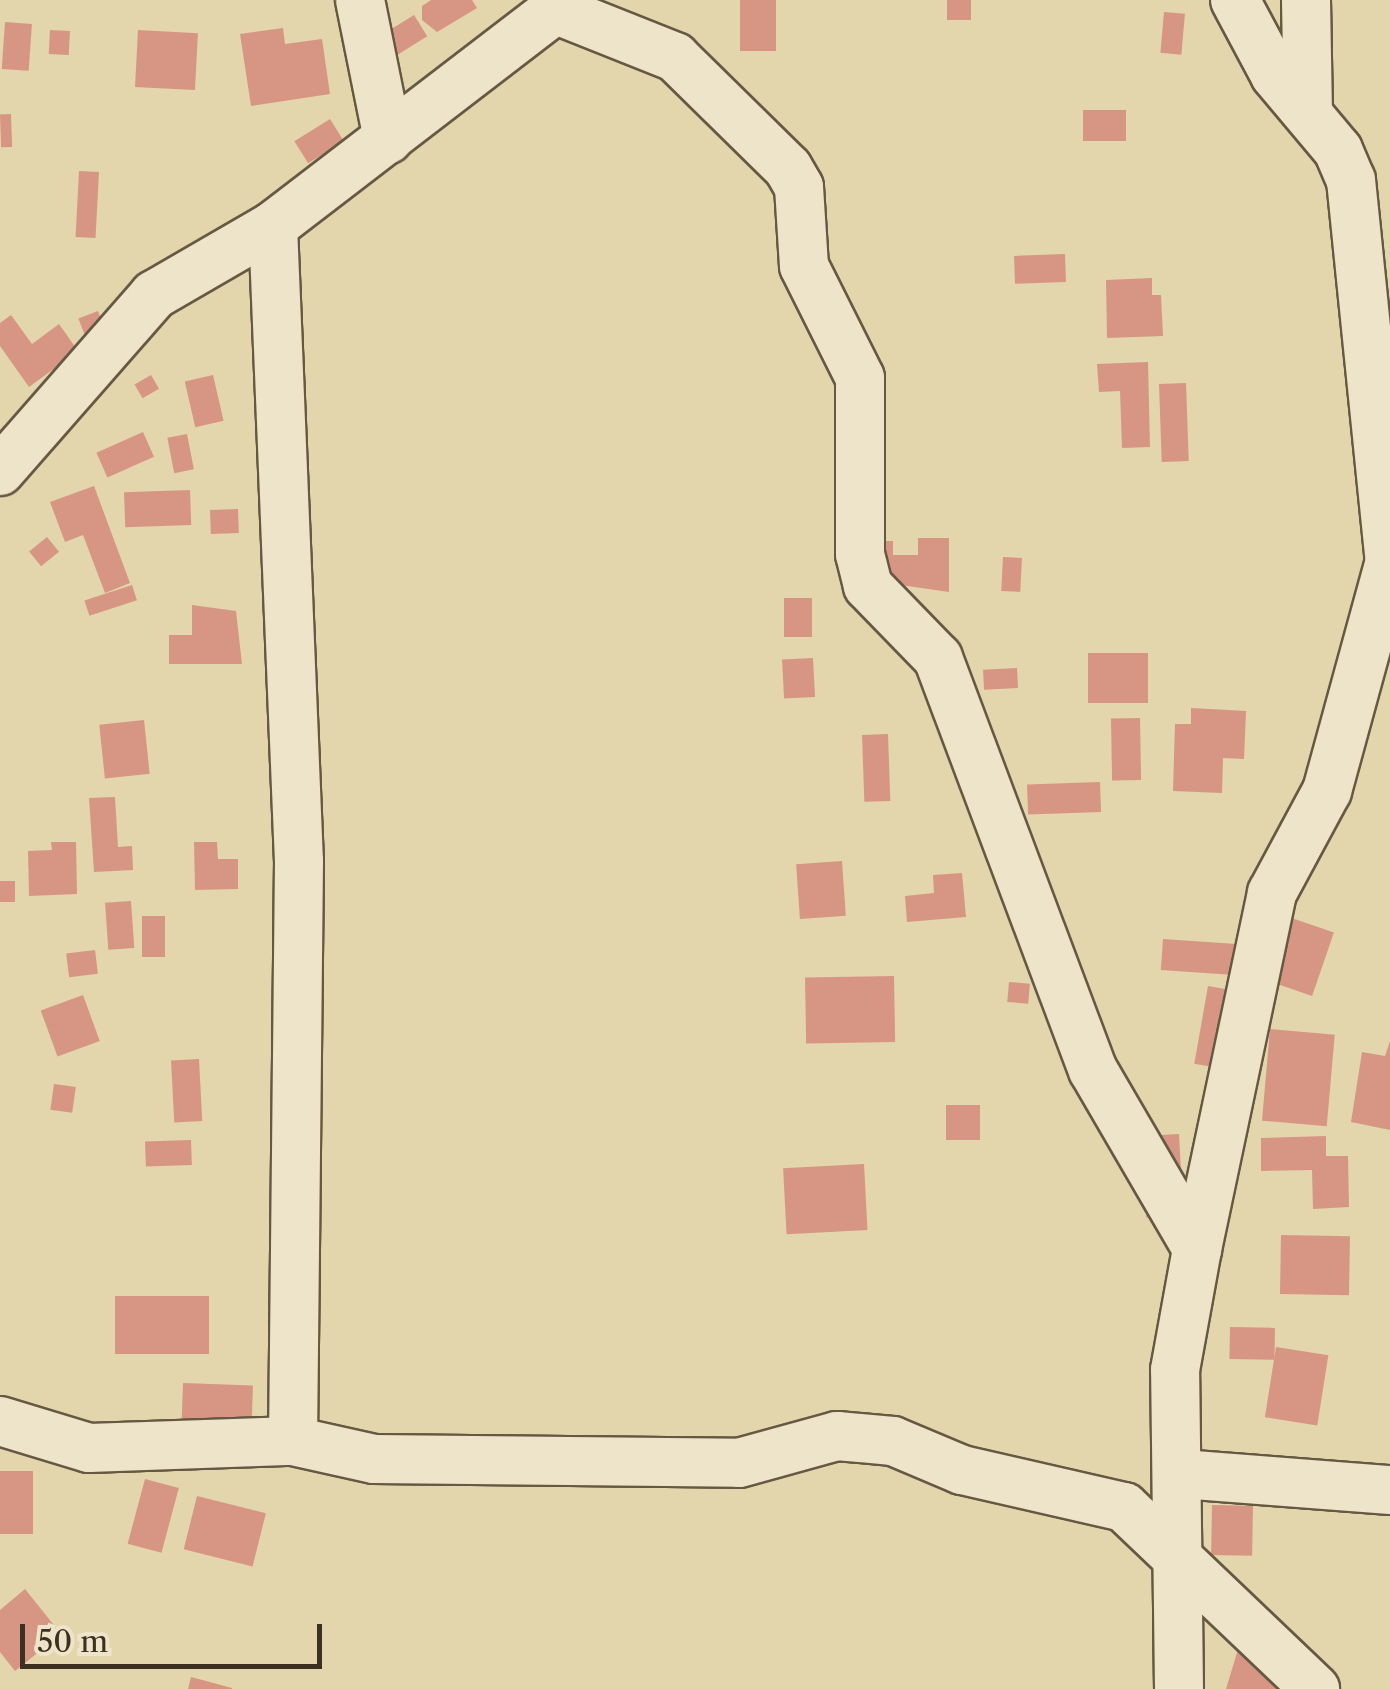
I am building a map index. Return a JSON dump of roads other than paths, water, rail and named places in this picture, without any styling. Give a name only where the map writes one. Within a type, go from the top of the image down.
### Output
[{"type":"street","points":[[360,0],[388,139]]},
{"type":"street","points":[[1178,1689],[1171,1553],[1181,1474],[1175,1370],[1272,893],[1327,792],[1390,561],[1351,180],[1308,112],[1275,76],[1235,0]]},
{"type":"street","points":[[1306,0],[1308,112]]},
{"type":"street","points":[[0,471],[154,295],[273,226],[562,5],[684,63],[788,168],[798,187],[804,266],[860,378],[860,554],[868,586],[938,658],[1093,1070],[1198,1249]]},
{"type":"street","points":[[273,226],[299,861],[293,1442]]},
{"type":"street","points":[[0,1421],[89,1448],[293,1442],[374,1459],[739,1463],[863,1436],[962,1470],[1106,1500],[1171,1553],[1314,1689]]},
{"type":"street","points":[[1181,1474],[1390,1490]]}]
